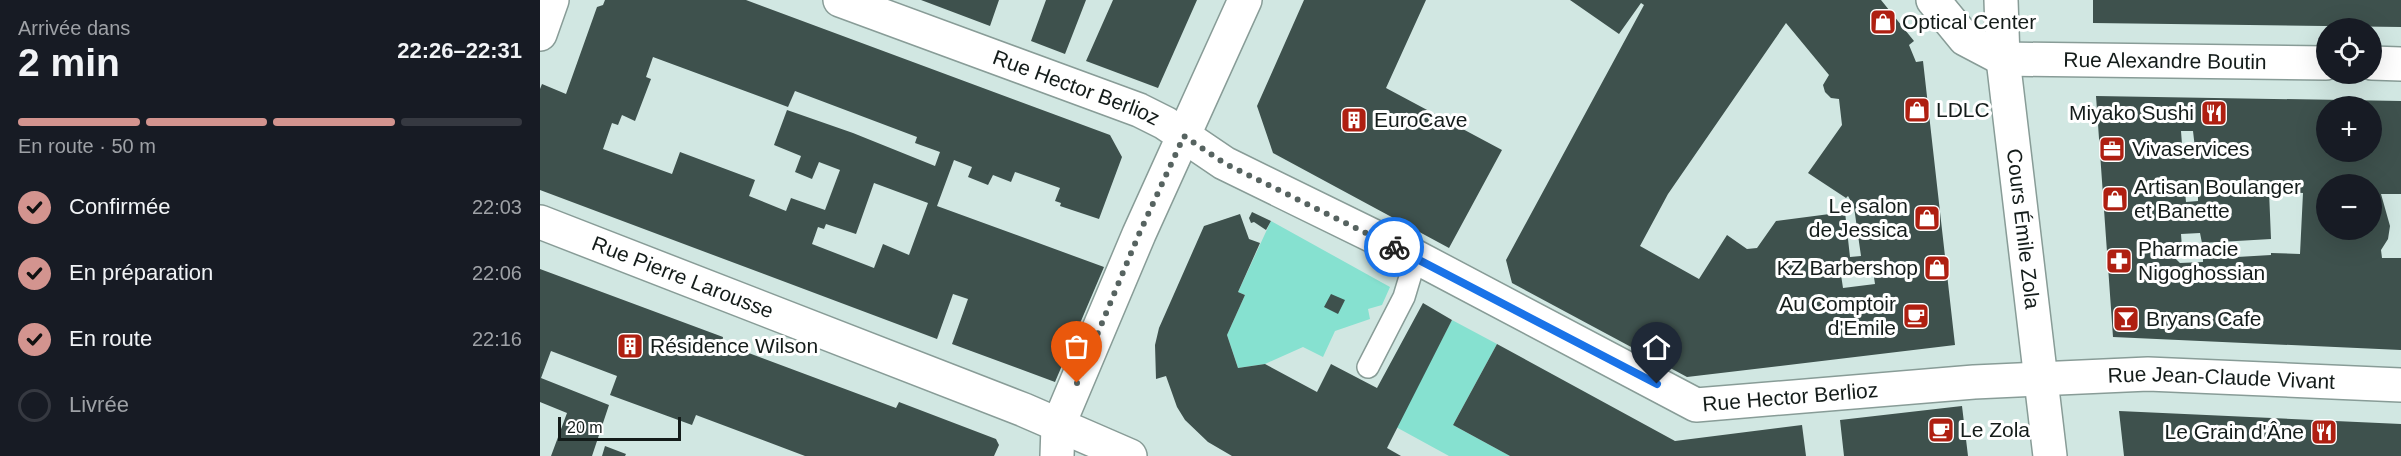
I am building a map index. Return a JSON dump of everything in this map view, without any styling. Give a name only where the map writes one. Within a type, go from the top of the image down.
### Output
[{"type":"street","points":[[540,34],[552,0]]},
{"type":"street","name":"Rue Hector Berlioz","points":[[840,0],[1139,110],[1224,163],[1416,257],[1603,344],[1696,405],[1974,382],[2042,379]]},
{"type":"street","points":[[1058,441],[1139,234],[1245,0]]},
{"type":"street","points":[[1933,0],[1965,39],[2003,59]]},
{"type":"street","name":"Cours Émile Zola","points":[[2001,0],[2003,59],[2050,456]]},
{"type":"street","name":"Rue Alexandre Boutin","points":[[2003,59],[2316,63]]},
{"type":"street","points":[[2382,63],[2401,64]]},
{"type":"street","name":"Rue Pierre Larousse","points":[[540,222],[1012,406],[1058,441],[1130,456]]},
{"type":"street","name":"Rue Jean-Claude Vivant","points":[[2042,379],[2148,374],[2401,385]]},
{"type":"lane","points":[[1368,367],[1404,297],[1416,257]]},
{"type":"green space","points":[[1271,221],[1390,287],[1382,305],[1368,309],[1370,319],[1335,331],[1323,357],[1303,347],[1265,364],[1238,368],[1227,335],[1245,295],[1238,292]]},
{"type":"green space","points":[[1452,320],[1497,344],[1453,425],[1510,456],[1449,456],[1396,427]]},
{"type":"building","points":[[605,0],[746,0],[1110,135],[1122,157],[1099,219],[1060,206],[1061,203],[1055,201],[1060,188],[1015,172],[1011,182],[993,175],[988,185],[968,177],[972,167],[954,160],[937,206],[1104,267],[1055,382],[952,344],[968,299],[953,294],[937,339],[540,190],[540,89],[542,84],[566,94],[597,7],[603,5]],"holes":[[[653,57],[788,107],[795,91],[917,137],[915,143],[940,152],[935,166],[853,133],[787,110],[774,145],[801,156],[795,172],[812,179],[819,162],[840,170],[825,210],[791,198],[786,211],[749,196],[755,180],[680,152],[672,174],[603,149],[612,123],[618,125],[622,115],[635,121],[651,79],[646,77]],[[874,183],[928,203],[909,255],[883,244],[874,268],[812,244],[818,227],[824,229],[826,224],[856,234]]]},
{"type":"building","points":[[921,0],[999,0],[990,26]]},
{"type":"building","points":[[1046,0],[1086,0],[1065,54],[1031,41]]},
{"type":"building","points":[[1113,0],[1197,0],[1158,88],[1086,61]]},
{"type":"building","name":"EuroCave","points":[[1304,0],[1426,0],[1386,88],[1502,150],[1449,248],[1273,153],[1257,106]]},
{"type":"building","points":[[1570,0],[1881,0],[1914,41],[1909,45],[1916,62],[1923,61],[1955,345],[1687,377],[1512,283],[1506,260],[1644,5],[1641,3],[1619,34]],"holes":[[[1786,23],[1829,75],[1823,85],[1825,92],[1831,98],[1839,99],[1842,125],[1808,173],[1846,198],[1848,196],[1854,207],[1861,256],[1850,257],[1845,212],[1776,221],[1757,248],[1747,249],[1727,235],[1699,279],[1640,246],[1668,194]],[[1872,264],[1875,284],[1843,288],[1840,268]]]},
{"type":"building","points":[[2093,0],[2401,0],[2401,27],[2382,27],[2382,18],[2316,18],[2316,26],[2093,23]]},
{"type":"building","points":[[2096,96],[2316,100],[2316,162],[2382,162],[2382,101],[2401,101],[2401,194],[2382,194],[2382,174],[2316,174],[2316,240],[2382,240],[2382,198],[2390,226],[2388,239],[2381,250],[2382,258],[2401,258],[2401,350],[2113,337]],"holes":[[[2181,131],[2193,131],[2196,157],[2183,158]],[[2198,190],[2198,201],[2186,202],[2185,191]],[[2269,191],[2303,193],[2300,254],[2271,253],[2271,255],[2203,259],[2203,262],[2180,263],[2174,257],[2182,248],[2181,234],[2200,233],[2202,243],[2271,239]]]},
{"type":"building","points":[[1252,212],[1271,221],[1266,230],[1254,222],[1251,223],[1249,218]]},
{"type":"building","points":[[1240,214],[1249,239],[1260,243],[1238,292],[1245,295],[1227,335],[1238,368],[1265,364],[1317,392],[1331,364],[1377,388],[1423,303],[1452,320],[1387,448],[1401,456],[1232,456],[1208,442],[1185,420],[1177,407],[1166,376],[1156,379],[1155,345],[1159,328],[1204,226]]},
{"type":"building","points":[[540,269],[723,337],[722,343],[896,408],[899,402],[996,439],[999,445],[994,456],[805,456],[696,415],[692,425],[610,395],[617,376],[551,351],[541,378],[609,405],[592,456],[551,456],[567,413],[540,402]]},
{"type":"building","points":[[1331,294],[1345,300],[1338,314],[1324,307]]},
{"type":"building","points":[[1497,344],[1675,441],[1802,425],[1806,456],[1510,456],[1453,425]]},
{"type":"building","points":[[1962,406],[1968,456],[1844,456],[1840,420]]},
{"type":"building","points":[[2119,411],[2401,424],[2401,456],[2124,456]]},
{"type":"building","points":[[605,446],[626,454],[625,456],[602,456]]},
{"type":"way so far","points":[[1077,383],[1139,234],[1184,136],[1224,163],[1394,247]]},
{"type":"place","name":"Optical Center","points":[[1883,22]]},
{"type":"place","name":"LDLC","points":[[1917,110]]},
{"type":"place","name":"Miyako Sushi","points":[[2214,113]]},
{"type":"place","name":"EuroCave","points":[[1354,120]]},
{"type":"place","name":"Vivaservices","points":[[2112,149]]},
{"type":"place","name":"Artisan Boulanger et Banette","points":[[2115,199]]},
{"type":"place","name":"Le salon de Jessica","points":[[1927,218]]},
{"type":"place","name":"Pharmacie Nigoghossian","points":[[2119,261]]},
{"type":"place","name":"KZ Barbershop","points":[[1937,268]]},
{"type":"place","name":"Au Comptoir d'Emile","points":[[1916,316]]},
{"type":"place","name":"Bryans Cafe","points":[[2126,319]]},
{"type":"place","name":"Résidence Wilson","points":[[630,346]]},
{"type":"place","name":"Le Zola","points":[[1941,430]]},
{"type":"place","name":"Le Grain d'Âne","points":[[2324,432]]},
{"type":"route","points":[[1394,247],[1657,384]]}]
